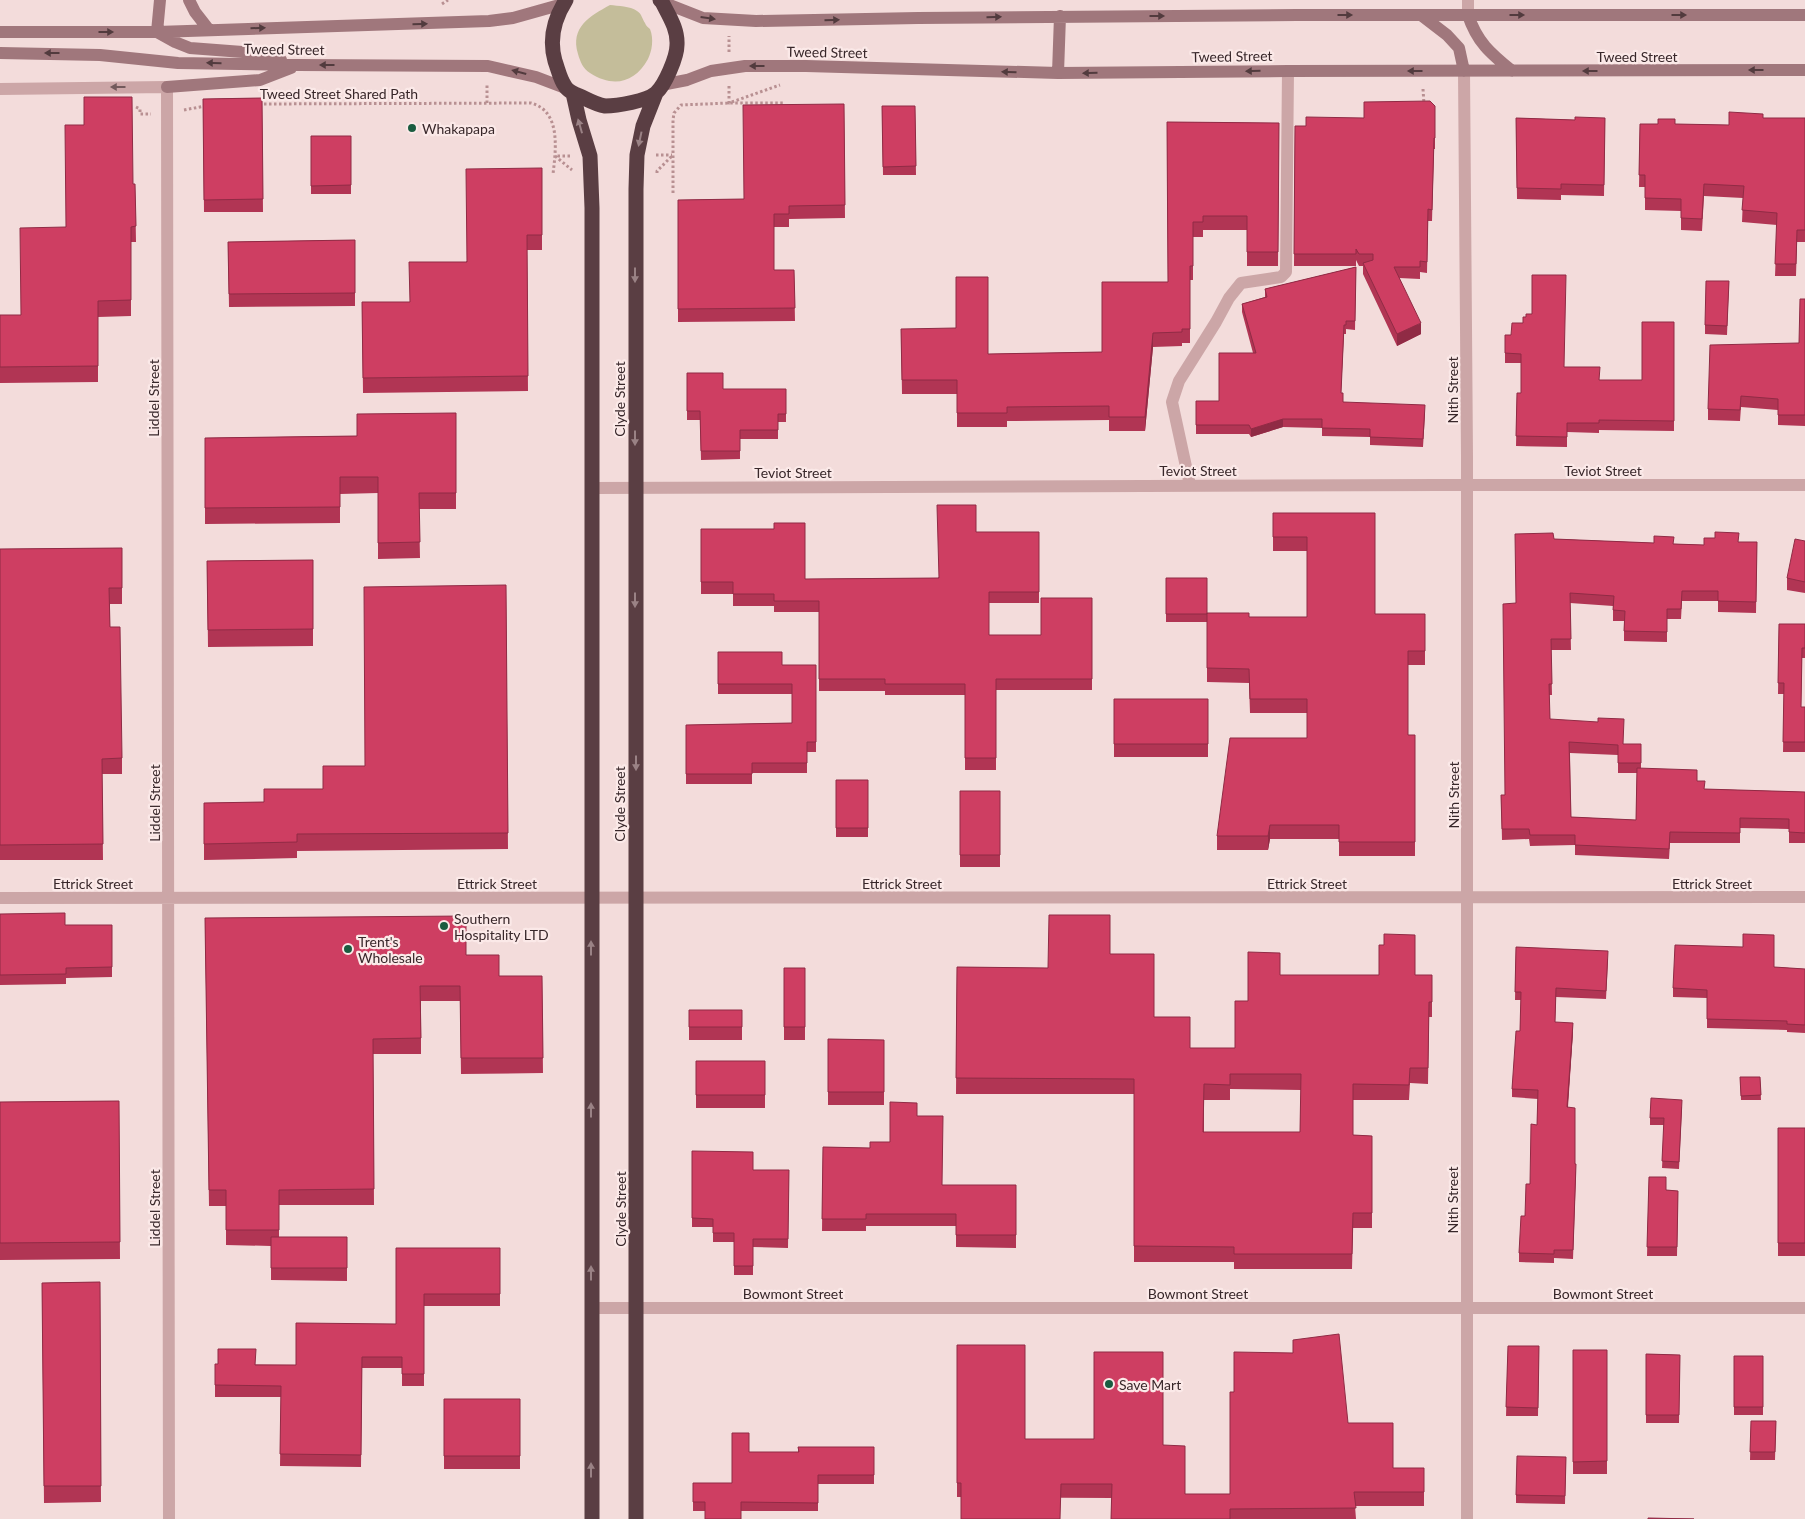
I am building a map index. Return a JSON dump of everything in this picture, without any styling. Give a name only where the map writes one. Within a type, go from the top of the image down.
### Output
[{"type":"highway","name":"Clyde Street","points":[[636,1519],[635,488],[637,156],[643,126],[659,89],[676,58],[677,43],[674,26],[661,1]]},
{"type":"highway","name":"Clyde Street","points":[[565,2],[552,33],[552,50],[569,90],[590,156],[592,208],[592,1519]]},
{"type":"highway","points":[[569,90],[603,106],[619,105],[646,98],[659,89]]},
{"type":"main road","points":[[160,0],[157,32],[175,42],[190,48],[256,53],[298,65]]},
{"type":"main road","points":[[189,0],[195,12],[209,30]]},
{"type":"main road","points":[[661,1],[703,18],[730,21],[1060,16],[1805,15]]},
{"type":"main road","name":"Tweed Street","points":[[0,32],[157,32],[489,22],[513,18],[565,2]]},
{"type":"main road","points":[[1421,15],[1447,35],[1459,48],[1464,71]]},
{"type":"main road","points":[[1468,15],[1473,32],[1481,43],[1494,57],[1512,71]]},
{"type":"main road","points":[[1058,73],[1060,16]]},
{"type":"main road","name":"Tweed Street","points":[[0,53],[92,54],[178,63],[488,66],[536,77],[569,90]]},
{"type":"main road","points":[[167,87],[260,80],[298,65]]},
{"type":"main road","name":"Tweed Street","points":[[659,89],[711,71],[729,68],[806,66],[1058,73],[1805,70]]},
{"type":"street","points":[[1468,0],[1468,15]]},
{"type":"street","points":[[1190,485],[1172,402],[1179,381],[1229,298],[1241,283],[1281,277],[1286,272],[1288,71]]},
{"type":"street","name":"Nith Street","points":[[1464,71],[1468,898],[1467,1519]]},
{"type":"street","points":[[0,89],[167,87]]},
{"type":"street","name":"Liddel Street","points":[[167,87],[169,1519]]},
{"type":"street","name":"Teviot Street","points":[[592,488],[1190,485],[1805,485]]},
{"type":"street","name":"Ettrick Street","points":[[0,898],[1805,898]]},
{"type":"street","name":"Bowmont Street","points":[[591,1308],[1805,1308]]},
{"type":"path","points":[[729,103],[730,21]]},
{"type":"path","points":[[487,103],[488,66]]},
{"type":"path","points":[[729,103],[782,84]]},
{"type":"path","points":[[1423,89],[1424,104]]},
{"type":"path","name":"Tweed Street Shared Path","points":[[255,104],[531,103],[545,109],[549,115],[554,132],[555,156],[553,174]]},
{"type":"path","points":[[673,193],[673,120],[674,113],[681,105],[782,103]]},
{"type":"path","points":[[192,109],[210,104]]},
{"type":"path","points":[[555,156],[590,156]]},
{"type":"path","points":[[555,156],[571,169]]},
{"type":"path","points":[[637,156],[673,156]]},
{"type":"path","points":[[655,179],[658,171],[673,156]]},
{"type":"shaded area","points":[[610,5],[627,7],[639,12],[650,29],[652,37],[651,52],[643,67],[630,78],[623,81],[607,81],[588,71],[581,62],[576,45],[579,30],[589,18]]},
{"type":"building","points":[[84,97],[132,97],[133,184],[135,184],[136,226],[131,227],[131,300],[98,301],[98,366],[0,367],[0,315],[21,315],[20,228],[66,227],[65,125],[84,125]]},
{"type":"building","points":[[262,98],[263,199],[204,200],[203,99]]},
{"type":"building","points":[[1430,101],[1435,106],[1435,138],[1432,210],[1428,209],[1427,262],[1420,261],[1420,267],[1394,267],[1421,323],[1397,334],[1363,263],[1373,260],[1373,254],[1359,254],[1356,249],[1356,254],[1294,254],[1295,126],[1306,126],[1306,117],[1364,118],[1364,102]]},
{"type":"building","points":[[844,104],[845,205],[789,206],[789,214],[774,214],[774,270],[794,270],[795,308],[678,309],[678,200],[744,199],[743,105]]},
{"type":"building","points":[[882,106],[915,106],[916,166],[883,167]]},
{"type":"building","points":[[1729,112],[1763,114],[1763,118],[1805,118],[1805,230],[1797,230],[1796,264],[1775,264],[1777,213],[1742,210],[1744,186],[1704,184],[1702,219],[1681,218],[1681,199],[1645,198],[1645,175],[1639,175],[1640,124],[1658,124],[1658,119],[1675,119],[1675,124],[1729,125]]},
{"type":"building","points":[[1575,117],[1605,118],[1604,185],[1561,184],[1561,189],[1517,188],[1516,118],[1575,120]]},
{"type":"building","points":[[1167,122],[1279,123],[1278,252],[1247,252],[1247,216],[1203,216],[1203,222],[1193,222],[1193,266],[1190,266],[1190,329],[1182,329],[1182,332],[1153,333],[1145,417],[1109,417],[1109,406],[1007,407],[1007,413],[957,413],[957,380],[902,380],[901,329],[956,328],[956,277],[988,277],[988,354],[1102,352],[1102,282],[1168,282]]},
{"type":"building","points":[[311,136],[351,136],[351,185],[311,186]]},
{"type":"building","points":[[542,168],[542,235],[527,235],[528,376],[363,378],[362,302],[410,302],[409,262],[467,262],[466,169]]},
{"type":"building","points":[[355,240],[355,293],[229,294],[228,242]]},
{"type":"building","points":[[1356,267],[1355,321],[1346,321],[1346,325],[1344,325],[1341,393],[1343,393],[1343,402],[1425,405],[1423,439],[1370,437],[1370,429],[1322,428],[1322,419],[1283,419],[1251,429],[1249,425],[1196,425],[1196,401],[1219,401],[1219,353],[1256,353],[1242,304],[1267,297],[1265,289]]},
{"type":"building","points":[[1532,275],[1566,275],[1564,367],[1600,367],[1599,380],[1642,380],[1642,322],[1674,322],[1674,421],[1599,420],[1599,423],[1567,423],[1567,437],[1516,436],[1517,393],[1521,393],[1521,354],[1505,353],[1505,335],[1511,335],[1512,323],[1523,323],[1523,317],[1526,317],[1526,314],[1532,314]]},
{"type":"building","points":[[1706,281],[1729,281],[1727,326],[1705,325]]},
{"type":"building","points":[[1800,299],[1805,299],[1805,415],[1778,415],[1778,399],[1741,396],[1740,410],[1708,409],[1710,345],[1799,343]]},
{"type":"building","points":[[687,373],[723,373],[723,389],[786,389],[786,414],[778,414],[778,430],[740,430],[740,451],[701,451],[700,411],[687,411]]},
{"type":"building","points":[[456,413],[456,493],[419,493],[420,542],[378,543],[378,477],[340,477],[340,507],[205,508],[205,438],[357,436],[357,414]]},
{"type":"building","points":[[937,505],[976,505],[976,532],[1039,532],[1039,592],[989,592],[989,635],[1041,635],[1041,598],[1092,598],[1092,679],[996,679],[996,758],[965,758],[965,684],[885,684],[885,679],[819,679],[819,601],[774,601],[774,594],[733,594],[733,582],[701,582],[701,529],[774,529],[774,523],[805,523],[805,579],[939,578]]},
{"type":"building","points":[[1273,513],[1375,513],[1375,614],[1425,614],[1425,651],[1408,651],[1408,735],[1415,735],[1415,842],[1339,842],[1339,825],[1270,825],[1268,836],[1217,836],[1230,738],[1307,738],[1307,699],[1250,699],[1249,669],[1207,668],[1207,613],[1249,613],[1249,617],[1307,617],[1307,537],[1273,537]]},
{"type":"building","points":[[1715,532],[1739,533],[1738,542],[1757,542],[1756,602],[1718,601],[1718,591],[1682,591],[1681,609],[1667,609],[1667,632],[1624,631],[1625,611],[1613,610],[1614,596],[1570,593],[1571,639],[1551,639],[1552,684],[1549,684],[1550,719],[1598,722],[1598,718],[1624,719],[1623,744],[1641,744],[1641,763],[1618,763],[1618,745],[1569,742],[1571,817],[1636,820],[1637,768],[1697,770],[1697,781],[1705,781],[1704,789],[1805,792],[1805,833],[1789,832],[1789,819],[1740,818],[1740,833],[1670,832],[1669,849],[1575,845],[1575,835],[1530,835],[1529,829],[1502,829],[1501,795],[1505,795],[1503,604],[1516,603],[1515,534],[1553,533],[1554,539],[1654,543],[1654,536],[1674,537],[1673,544],[1704,545],[1704,538],[1715,538]]},
{"type":"building","points":[[1795,539],[1805,541],[1805,582],[1787,578]]},
{"type":"building","points":[[122,548],[122,588],[109,588],[110,627],[120,627],[122,758],[102,759],[103,844],[0,845],[0,549]]},
{"type":"building","points":[[313,560],[313,629],[208,630],[207,561]]},
{"type":"building","points":[[1166,578],[1207,578],[1207,614],[1166,614]]},
{"type":"building","points":[[506,585],[508,833],[297,834],[297,842],[204,844],[204,803],[264,802],[264,789],[323,789],[323,766],[365,766],[364,587]]},
{"type":"building","points":[[1779,624],[1805,624],[1805,648],[1802,648],[1801,707],[1805,707],[1805,742],[1783,742],[1784,683],[1778,683]]},
{"type":"building","points":[[718,652],[782,652],[782,665],[816,665],[816,742],[807,742],[807,763],[752,763],[752,774],[686,774],[686,725],[792,723],[792,684],[718,684]]},
{"type":"building","points":[[1114,699],[1208,699],[1208,744],[1114,744]]},
{"type":"building","points":[[836,780],[868,780],[868,828],[836,828]]},
{"type":"building","points":[[960,791],[1000,791],[1000,855],[960,855]]},
{"type":"building","points":[[65,913],[65,925],[112,925],[112,967],[66,968],[66,974],[0,975],[0,914]]},
{"type":"building","points":[[1049,915],[1110,915],[1110,954],[1154,954],[1154,1017],[1190,1017],[1190,1048],[1235,1048],[1235,1001],[1248,1001],[1248,952],[1280,953],[1280,975],[1379,975],[1379,945],[1384,945],[1384,934],[1415,935],[1415,975],[1432,975],[1432,1002],[1429,1002],[1428,1068],[1410,1068],[1409,1085],[1353,1084],[1353,1135],[1372,1136],[1372,1213],[1353,1213],[1352,1254],[1234,1254],[1234,1247],[1134,1246],[1134,1079],[956,1078],[957,967],[1048,968]],"holes":[[[1230,1074],[1301,1074],[1300,1132],[1203,1132],[1204,1084],[1230,1085]]]},
{"type":"building","points":[[466,916],[466,955],[499,955],[499,976],[542,976],[543,1058],[461,1058],[460,986],[420,986],[421,1038],[373,1039],[374,1189],[279,1190],[279,1230],[226,1230],[226,1190],[209,1190],[205,918]]},
{"type":"building","points":[[1743,934],[1774,935],[1774,967],[1805,969],[1805,1025],[1787,1024],[1787,1021],[1707,1019],[1707,990],[1673,988],[1675,945],[1743,947]]},
{"type":"building","points":[[1516,947],[1608,951],[1606,991],[1556,988],[1555,1022],[1573,1023],[1567,1107],[1575,1108],[1576,1164],[1573,1250],[1554,1250],[1554,1254],[1519,1253],[1521,1216],[1525,1216],[1526,1184],[1530,1184],[1531,1124],[1537,1125],[1538,1090],[1512,1089],[1516,1031],[1520,1031],[1521,992],[1515,992]]},
{"type":"building","points":[[784,968],[805,968],[805,1027],[784,1027]]},
{"type":"building","points":[[689,1010],[742,1010],[742,1027],[689,1027]]},
{"type":"building","points":[[828,1039],[884,1040],[884,1092],[828,1092]]},
{"type":"building","points":[[696,1061],[765,1061],[765,1095],[696,1095]]},
{"type":"building","points":[[1740,1077],[1760,1077],[1761,1095],[1741,1096]]},
{"type":"building","points":[[1651,1098],[1682,1100],[1679,1162],[1662,1161],[1664,1118],[1650,1118]]},
{"type":"building","points":[[119,1101],[120,1242],[0,1243],[0,1102]]},
{"type":"building","points":[[890,1102],[917,1103],[917,1116],[943,1116],[942,1185],[1016,1185],[1016,1235],[956,1235],[956,1214],[866,1214],[866,1219],[822,1219],[823,1147],[870,1148],[870,1142],[890,1142]]},
{"type":"building","points":[[1778,1128],[1805,1128],[1805,1243],[1778,1243]]},
{"type":"building","points":[[692,1151],[753,1152],[753,1170],[789,1170],[788,1239],[753,1239],[753,1266],[734,1266],[734,1233],[713,1233],[713,1219],[692,1218]]},
{"type":"building","points":[[1649,1177],[1666,1177],[1666,1190],[1678,1191],[1677,1247],[1647,1247]]},
{"type":"building","points":[[271,1237],[347,1237],[347,1268],[271,1268]]},
{"type":"building","points":[[396,1248],[500,1248],[500,1294],[424,1294],[424,1374],[402,1374],[402,1357],[362,1357],[361,1455],[280,1454],[281,1386],[215,1385],[215,1364],[218,1364],[218,1349],[256,1349],[255,1365],[296,1365],[296,1323],[396,1324]]},
{"type":"building","points":[[100,1282],[101,1486],[44,1486],[42,1283]]},
{"type":"building","points":[[1339,1334],[1348,1423],[1393,1423],[1393,1468],[1424,1468],[1424,1492],[1354,1492],[1356,1508],[1230,1509],[1230,1519],[1111,1519],[1112,1484],[1061,1484],[1060,1519],[961,1519],[961,1483],[957,1483],[957,1345],[1025,1345],[1025,1439],[1094,1439],[1094,1352],[1163,1352],[1163,1445],[1185,1446],[1185,1494],[1230,1494],[1230,1392],[1234,1392],[1234,1352],[1293,1353],[1293,1340]]},
{"type":"building","points":[[1508,1346],[1539,1346],[1538,1408],[1506,1407]]},
{"type":"building","points":[[1573,1350],[1607,1350],[1607,1461],[1573,1462]]},
{"type":"building","points":[[1646,1354],[1680,1355],[1679,1415],[1646,1415]]},
{"type":"building","points":[[1734,1356],[1763,1356],[1763,1407],[1734,1407]]},
{"type":"building","points":[[444,1399],[520,1399],[520,1456],[444,1456]]},
{"type":"building","points":[[1751,1421],[1776,1421],[1775,1452],[1750,1452]]},
{"type":"building","points":[[732,1433],[749,1433],[749,1452],[799,1452],[798,1447],[874,1447],[874,1475],[818,1475],[818,1503],[741,1502],[741,1519],[705,1519],[705,1502],[693,1502],[693,1483],[732,1483]]},
{"type":"building","points":[[1517,1456],[1566,1457],[1565,1496],[1516,1495]]},
{"type":"building","points":[[1648,1518],[1694,1519],[1648,1519]]},
{"type":"place","name":"Whakapapa","points":[[412,128]]},
{"type":"place","name":"Southern Hospitality LTD","points":[[444,926]]},
{"type":"place","name":"Trent's Wholesale","points":[[348,949]]},
{"type":"place","name":"Save Mart","points":[[1109,1384]]}]
